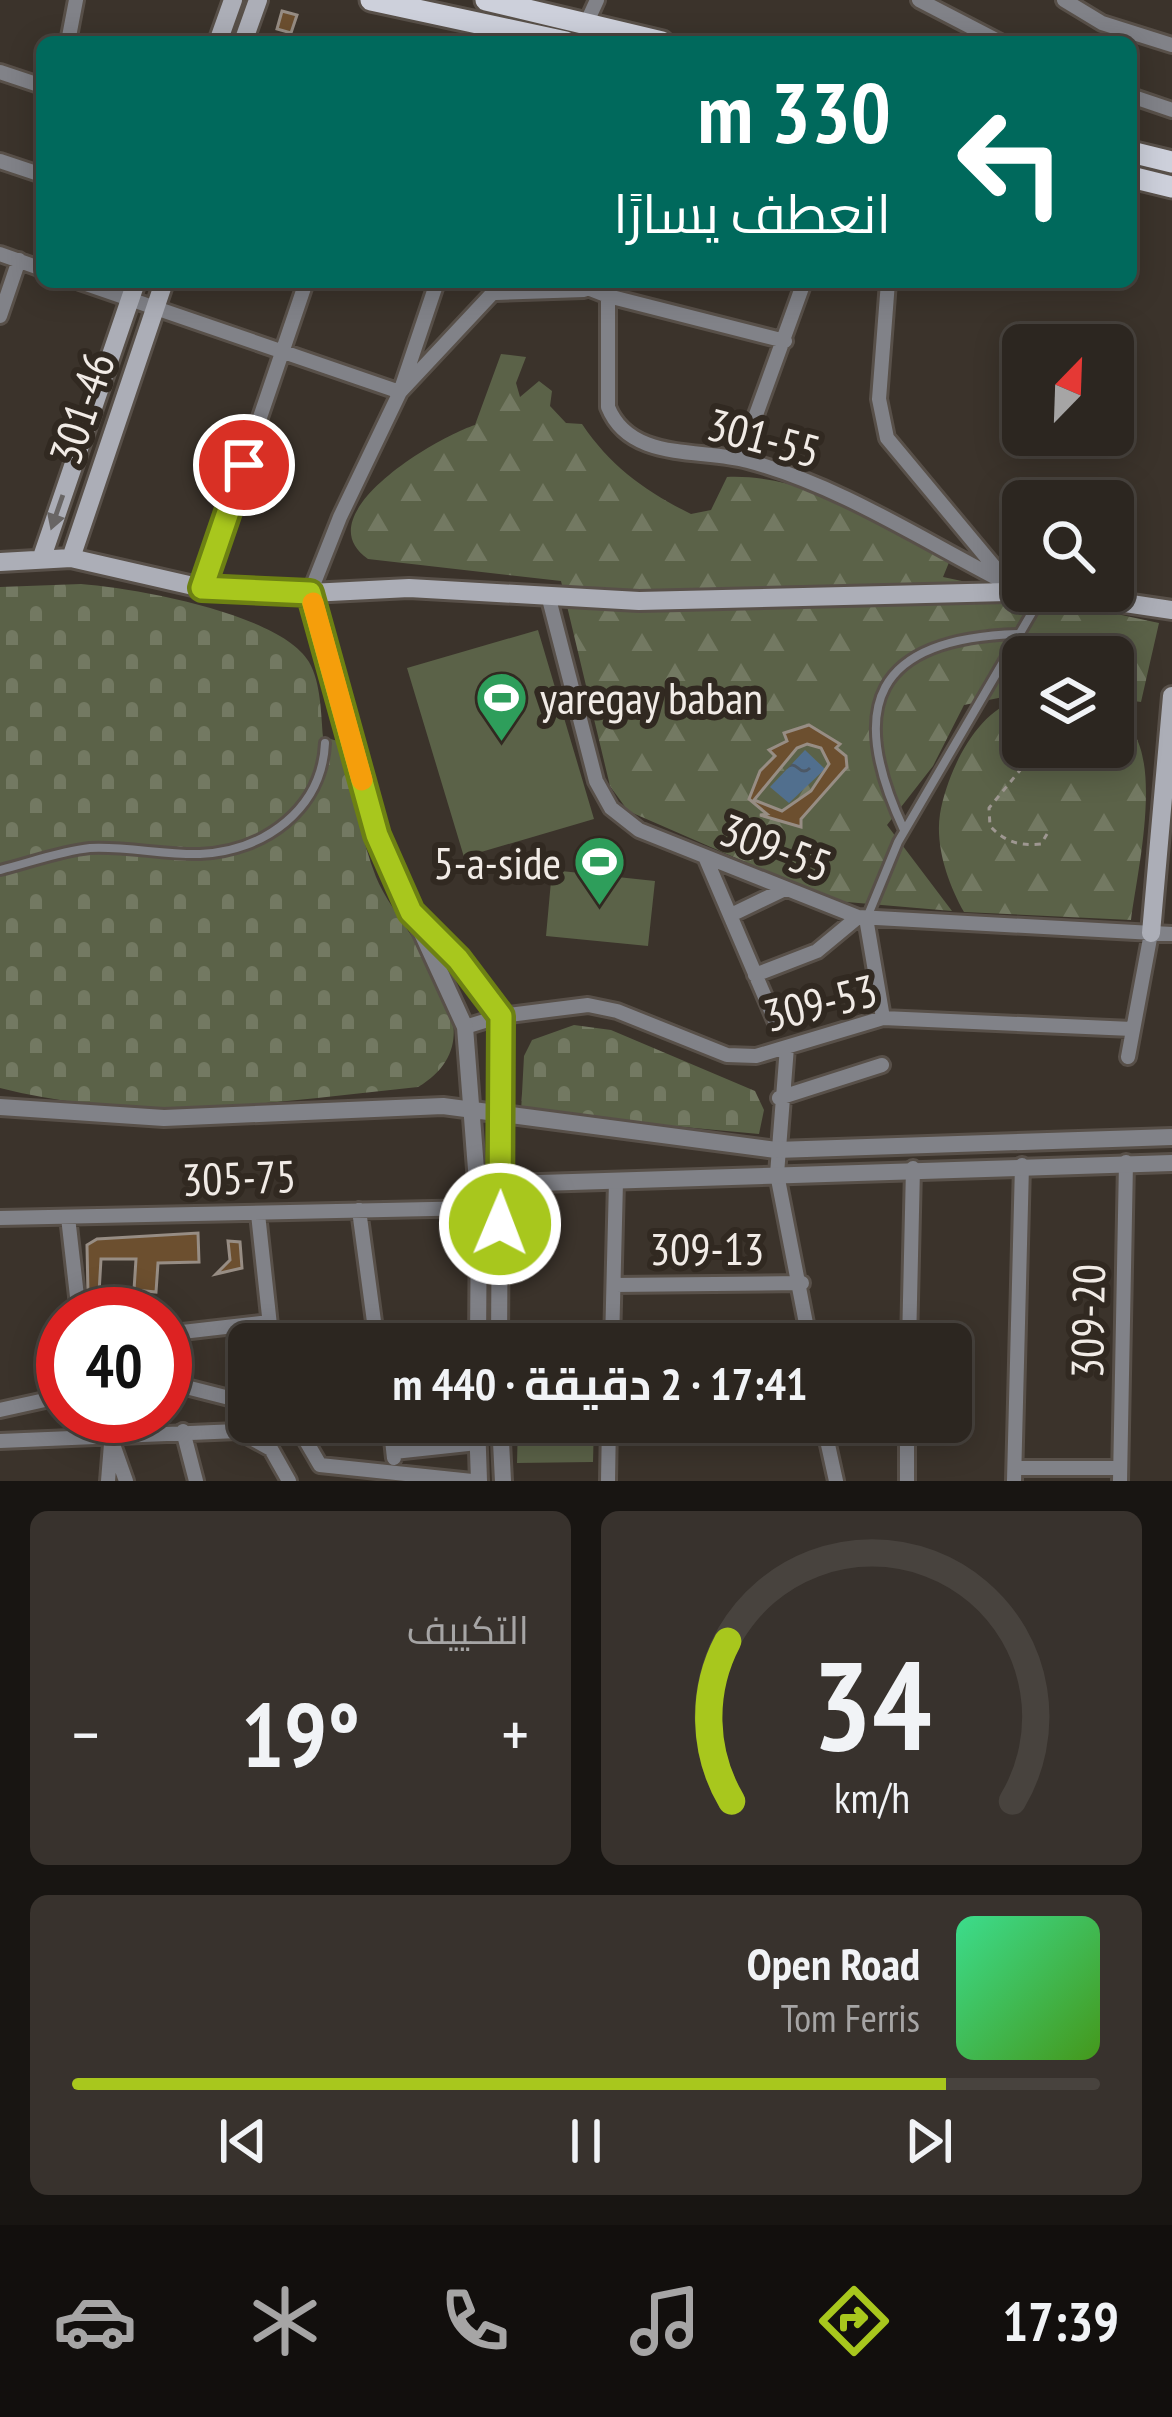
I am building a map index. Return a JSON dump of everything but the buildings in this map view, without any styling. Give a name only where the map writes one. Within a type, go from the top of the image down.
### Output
[{"type":"main road","points":[[220,36],[233,0]]},
{"type":"main road","points":[[245,36],[258,0]]},
{"type":"main road","points":[[370,0],[538,36]]},
{"type":"main road","points":[[486,0],[637,36]]},
{"type":"main road","points":[[1137,153],[1172,162]]},
{"type":"main road","points":[[1137,179],[1172,187]]},
{"type":"main road","name":"301-46","points":[[71,558],[162,288]]},
{"type":"main road","name":"301-46","points":[[42,557],[133,291]]},
{"type":"main road","points":[[0,562],[71,558],[202,588],[310,593],[409,588],[639,601],[1002,588]]},
{"type":"main road","points":[[1134,604],[1172,610]]},
{"type":"main road","points":[[1150,933],[1172,696]]},
{"type":"street","points":[[69,36],[76,0]]},
{"type":"street","points":[[586,24],[597,0]]},
{"type":"street","points":[[919,0],[988,36]]},
{"type":"street","points":[[1064,0],[1102,23],[1172,45]]},
{"type":"street","points":[[0,72],[36,84]]},
{"type":"street","points":[[1137,98],[1172,110]]},
{"type":"street","points":[[0,161],[36,173]]},
{"type":"street","points":[[0,254],[36,266]]},
{"type":"street","points":[[0,316],[19,260]]},
{"type":"street","points":[[202,588],[304,288]]},
{"type":"street","points":[[435,288],[400,392],[310,593],[377,835],[465,1027],[478,1185],[478,1323]]},
{"type":"street","points":[[400,392],[499,288]]},
{"type":"street","points":[[584,288],[784,341]]},
{"type":"street","points":[[740,459],[801,288]]},
{"type":"street","points":[[888,288],[879,399],[887,438],[1002,576]]},
{"type":"street","points":[[133,291],[156,306],[400,392]]},
{"type":"street","name":"301-55","points":[[608,296],[608,407],[615,424],[639,442],[792,473],[1002,583]]},
{"type":"street","name":"309-55","points":[[548,595],[603,796],[621,819],[706,860],[862,918],[1172,934]]},
{"type":"street","points":[[706,860],[777,1025]]},
{"type":"street","points":[[733,914],[784,889]]},
{"type":"street","points":[[411,912],[458,959],[501,1016],[499,1323]]},
{"type":"street","points":[[755,975],[817,950],[862,918],[883,1018]]},
{"type":"street","points":[[1128,1058],[1150,933]]},
{"type":"street","name":"309-53","points":[[465,1027],[501,1016],[588,1005],[727,1055],[766,1055],[883,1018],[1132,1029]]},
{"type":"street","points":[[787,1047],[779,1098],[777,1174],[807,1323]]},
{"type":"street","points":[[779,1098],[882,1065]]},
{"type":"street","points":[[0,1107],[164,1118],[442,1106],[776,1150],[1172,1137]]},
{"type":"street","name":"309-20","points":[[1120,1474],[1126,1162]]},
{"type":"street","points":[[478,1185],[1172,1163]]},
{"type":"street","points":[[1022,1165],[1015,1475],[1120,1474]]},
{"type":"street","points":[[909,1323],[913,1168]]},
{"type":"street","points":[[613,1323],[616,1181]]},
{"type":"street","name":"305-75","points":[[0,1218],[479,1208]]},
{"type":"street","points":[[359,1210],[374,1323]]},
{"type":"street","points":[[192,1331],[269,1322],[258,1214]]},
{"type":"street","points":[[68,1217],[76,1287]]},
{"type":"street","name":"309-13","points":[[614,1285],[802,1283]]},
{"type":"street","points":[[192,1389],[228,1398]]},
{"type":"street","points":[[0,1410],[36,1402]]},
{"type":"street","points":[[192,1431],[238,1431],[260,1441],[289,1481]]},
{"type":"street","points":[[0,1441],[36,1440]]},
{"type":"street","points":[[108,1481],[111,1443]]},
{"type":"street","points":[[112,1443],[126,1481]]},
{"type":"street","points":[[186,1443],[196,1481]]},
{"type":"street","points":[[305,1443],[320,1473],[394,1469],[475,1481],[477,1444],[394,1452]]},
{"type":"street","points":[[393,1443],[394,1469]]},
{"type":"street","points":[[501,1443],[503,1481]]},
{"type":"street","points":[[608,1481],[609,1443]]},
{"type":"street","points":[[828,1443],[836,1481]]},
{"type":"street","points":[[907,1481],[908,1443]]},
{"type":"lane","points":[[862,918],[904,831],[1032,612]]},
{"type":"lane","points":[[904,831],[879,776],[874,742],[875,702],[885,684],[907,662],[940,646],[970,635],[1019,634]]},
{"type":"lane","points":[[0,870],[92,848],[208,854],[240,845],[292,816],[317,790],[325,743]]},
{"type":"path","points":[[1022,768],[989,808],[990,826],[1010,842],[1026,845],[1040,844],[1047,834]]},
{"type":"green space","points":[[501,354],[526,357],[516,383],[520,397],[539,381],[552,391],[550,406],[566,423],[582,424],[630,476],[691,514],[711,510],[727,477],[787,484],[843,504],[950,560],[943,577],[1002,590],[1002,612],[1107,612],[1159,623],[1141,702],[1134,701],[1134,636],[1002,636],[1002,697],[964,705],[933,766],[887,825],[952,911],[835,901],[628,811],[610,786],[561,581],[368,559],[353,541],[352,521],[383,480],[433,445],[475,425]]},
{"type":"green space","points":[[81,584],[169,598],[239,617],[293,645],[309,662],[318,689],[323,737],[338,741],[376,877],[440,982],[451,1011],[453,1039],[444,1064],[418,1087],[209,1107],[105,1105],[0,1088],[0,587]]},
{"type":"green space","name":"yaregay baban","points":[[538,630],[594,819],[464,857],[407,668]]},
{"type":"green space","points":[[1002,707],[1002,768],[1134,768],[1134,736],[1141,749],[1146,807],[1131,920],[964,912],[944,864],[940,814],[957,761]]},
{"type":"green space","name":"5-a-side","points":[[552,870],[655,881],[648,946],[546,936]]},
{"type":"green space","points":[[574,1025],[611,1030],[755,1091],[764,1110],[759,1134],[521,1112],[524,1056],[532,1040]]},
{"type":"green space","points":[[517,1443],[593,1443],[593,1462],[517,1463]]},
{"type":"water","points":[[805,750],[825,769],[789,803],[770,787]]},
{"type":"slow traffic","points":[[313,603],[362,780]]},
{"type":"place","name":"yaregay baban","points":[[501,743]]},
{"type":"place","name":"5-a-side","points":[[600,908]]},
{"type":"route","points":[[244,465],[202,588],[310,593],[377,835],[411,912],[458,959],[501,1016],[500,1224]]}]
